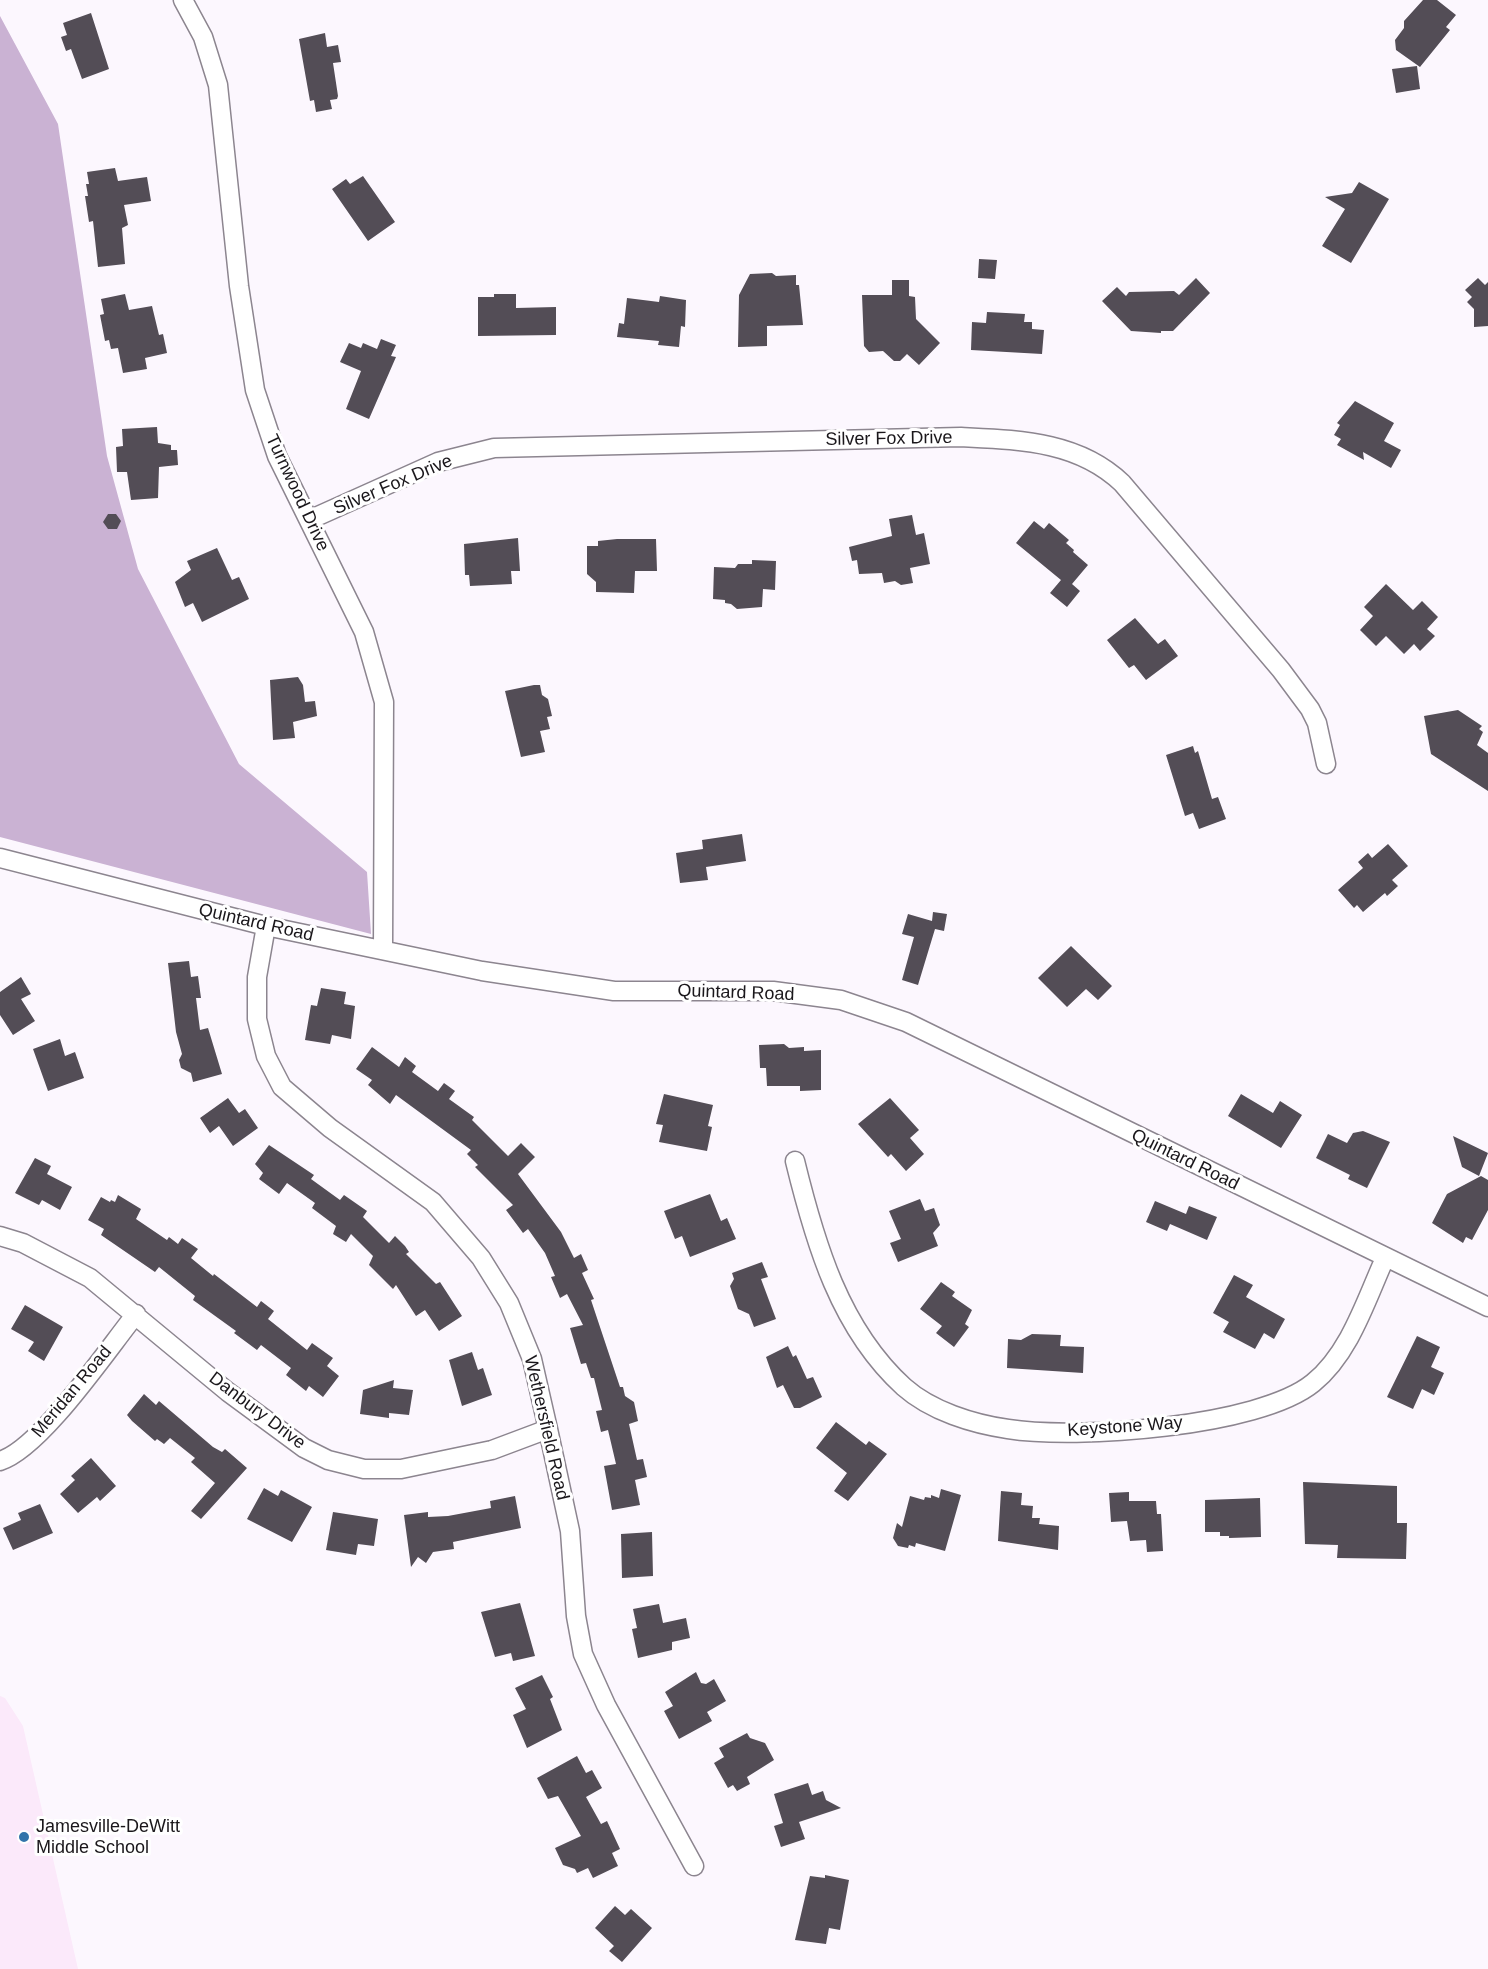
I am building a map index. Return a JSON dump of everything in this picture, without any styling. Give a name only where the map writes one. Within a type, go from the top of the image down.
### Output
[{"type":"street","name":"Turnwood Drive","points":[[183,0],[203,37],[218,85],[239,286],[255,390],[277,456],[364,632],[384,702],[383,950]]},
{"type":"street","name":"Silver Fox Drive","points":[[309,520],[438,462],[494,448],[961,437],[1032,441],[1074,452],[1108,470],[1122,483],[1281,670],[1310,709],[1317,723],[1326,764]]},
{"type":"street","name":"Quintard Road","points":[[0,858],[266,926],[482,971],[614,991],[773,990],[841,1000],[906,1022],[1488,1307]]},
{"type":"street","name":"Wethersfield Road","points":[[266,926],[257,977],[257,1020],[266,1056],[282,1087],[330,1128],[433,1202],[481,1258],[509,1303],[532,1359],[570,1531],[576,1616],[583,1654],[606,1705],[694,1866]]},
{"type":"street","name":"Keystone Way","points":[[795,1161],[806,1208],[825,1263],[850,1321],[874,1357],[905,1388],[933,1406],[978,1423],[1009,1429],[1083,1434],[1147,1429],[1214,1419],[1278,1403],[1313,1384],[1333,1362],[1353,1330],[1385,1258]]},
{"type":"street","name":"Danbury Drive","points":[[0,1236],[23,1243],[90,1278],[228,1392],[304,1448],[328,1460],[364,1469],[401,1468],[492,1450],[548,1429]]},
{"type":"street","name":"Meridan Road","points":[[0,1461],[10,1458],[42,1432],[136,1314]]},
{"type":"shaded area","points":[[0,16],[58,124],[107,456],[138,569],[239,764],[367,872],[371,934],[0,837]]},
{"type":"shaded area","name":"Jamesville-DeWitt Middle School","points":[[0,1696],[5,1698],[23,1726],[78,1969],[0,1969]]},
{"type":"building","points":[[1423,0],[1437,0],[1456,15],[1446,27],[1450,30],[1420,67],[1396,50],[1395,40],[1404,28],[1404,21]]},
{"type":"building","points":[[91,13],[109,69],[82,79],[71,49],[66,51],[61,37],[67,35],[63,23]]},
{"type":"building","points":[[325,33],[327,47],[338,45],[341,62],[333,63],[338,96],[337,99],[330,100],[332,109],[316,112],[314,100],[310,101],[299,39]]},
{"type":"building","points":[[1417,66],[1420,89],[1396,93],[1392,69]]},
{"type":"building","points":[[115,168],[118,181],[147,177],[151,201],[124,205],[128,225],[122,228],[125,264],[98,267],[93,221],[89,222],[85,196],[88,196],[86,184],[89,184],[87,172]]},
{"type":"building","points":[[363,176],[395,222],[368,241],[332,189],[346,179],[350,184]]},
{"type":"building","points":[[1359,182],[1389,199],[1351,263],[1322,246],[1345,209],[1325,197],[1352,193]]},
{"type":"building","points":[[979,259],[997,260],[995,279],[978,278]]},
{"type":"building","points":[[772,273],[776,276],[796,275],[803,325],[767,326],[767,346],[738,347],[739,295],[750,274]]},
{"type":"building","points":[[1196,278],[1210,293],[1173,331],[1161,331],[1161,333],[1131,331],[1102,301],[1117,287],[1126,296],[1129,292],[1174,291],[1179,295]]},
{"type":"building","points":[[1478,278],[1485,285],[1488,282],[1488,326],[1474,327],[1474,309],[1467,302],[1472,297],[1465,290]]},
{"type":"building","points":[[892,280],[909,280],[909,296],[915,297],[916,319],[940,343],[919,365],[907,354],[900,361],[894,361],[883,351],[869,352],[864,346],[862,295],[892,295]]},
{"type":"building","points":[[125,294],[129,310],[152,306],[159,335],[163,334],[167,353],[145,358],[147,369],[123,373],[118,348],[111,349],[109,340],[105,341],[100,315],[104,314],[101,299]]},
{"type":"building","points":[[494,294],[516,294],[516,308],[556,307],[556,335],[478,336],[478,297],[494,297]]},
{"type":"building","points":[[660,296],[686,300],[685,327],[681,326],[679,347],[658,345],[659,341],[617,337],[619,323],[624,324],[627,298],[659,302]]},
{"type":"building","points":[[987,312],[1025,314],[1024,322],[1032,322],[1032,329],[1044,330],[1042,354],[971,350],[972,322],[986,323]]},
{"type":"building","points":[[381,339],[396,345],[391,356],[396,357],[369,419],[346,409],[361,371],[340,362],[349,343],[361,348],[363,343],[377,349]]},
{"type":"building","points":[[1355,401],[1394,423],[1384,441],[1401,450],[1391,468],[1363,452],[1364,460],[1337,445],[1341,439],[1334,435],[1340,425],[1337,423]]},
{"type":"building","points":[[157,427],[158,443],[171,445],[171,450],[177,450],[178,465],[159,467],[158,498],[131,500],[127,472],[117,472],[116,447],[123,446],[122,429]]},
{"type":"building","points":[[108,514],[116,514],[121,521],[117,529],[108,529],[103,522]]},
{"type":"building","points":[[912,515],[916,535],[924,533],[930,564],[910,568],[913,583],[901,585],[895,581],[884,583],[882,573],[859,574],[857,560],[852,561],[849,547],[892,536],[889,519]]},
{"type":"building","points":[[1034,521],[1044,529],[1049,523],[1069,540],[1066,543],[1088,565],[1072,584],[1080,591],[1067,607],[1050,593],[1061,580],[1016,543]]},
{"type":"building","points":[[518,538],[520,571],[511,571],[512,584],[470,586],[469,575],[465,575],[464,544]]},
{"type":"building","points":[[656,539],[657,571],[635,571],[634,593],[596,592],[596,582],[587,574],[587,546],[598,546],[598,541]]},
{"type":"building","points":[[217,548],[232,580],[239,577],[249,599],[202,622],[193,603],[185,607],[175,582],[191,570],[187,561]]},
{"type":"building","points":[[752,560],[776,561],[775,590],[763,589],[762,607],[737,609],[725,603],[725,600],[713,599],[714,567],[735,568],[738,564],[752,564]]},
{"type":"building","points":[[1386,584],[1413,610],[1422,601],[1438,617],[1427,629],[1435,636],[1420,651],[1414,644],[1404,654],[1386,636],[1376,646],[1360,630],[1373,616],[1364,607]]},
{"type":"building","points":[[1135,618],[1158,644],[1165,639],[1178,656],[1146,680],[1134,665],[1129,668],[1107,640]]},
{"type":"building","points":[[298,677],[303,685],[305,702],[315,701],[317,716],[293,722],[295,738],[273,740],[270,680]]},
{"type":"building","points":[[540,685],[542,695],[548,699],[552,716],[547,717],[550,729],[540,731],[545,752],[521,757],[505,691]]},
{"type":"building","points":[[1458,710],[1482,726],[1479,729],[1483,732],[1477,745],[1488,753],[1488,791],[1431,754],[1424,716]]},
{"type":"building","points":[[1193,746],[1195,753],[1198,751],[1212,799],[1218,797],[1226,819],[1199,829],[1193,813],[1185,816],[1166,755]]},
{"type":"building","points":[[742,834],[746,861],[706,867],[708,880],[680,883],[676,853],[703,849],[702,840]]},
{"type":"building","points":[[1388,844],[1408,866],[1392,880],[1398,886],[1387,896],[1385,893],[1363,912],[1357,905],[1354,908],[1338,890],[1363,868],[1358,862],[1368,853],[1372,858]]},
{"type":"building","points":[[933,912],[947,914],[944,931],[935,929],[918,985],[902,980],[914,937],[902,934],[908,914],[932,921]]},
{"type":"building","points":[[1071,946],[1112,986],[1098,1000],[1086,989],[1067,1007],[1038,978]]},
{"type":"building","points":[[189,961],[191,977],[198,976],[201,998],[196,998],[200,1030],[208,1028],[222,1074],[193,1082],[191,1073],[181,1068],[179,1060],[182,1054],[176,1032],[168,963]]},
{"type":"building","points":[[21,977],[31,994],[21,999],[35,1021],[13,1035],[0,1015],[0,992]]},
{"type":"building","points":[[321,988],[346,992],[344,1004],[355,1006],[351,1039],[332,1035],[330,1044],[305,1040],[311,1005],[317,1006]]},
{"type":"building","points":[[60,1039],[65,1056],[75,1052],[84,1078],[48,1091],[33,1049]]},
{"type":"building","points":[[784,1044],[789,1048],[804,1047],[804,1051],[821,1050],[821,1090],[800,1091],[800,1086],[767,1086],[766,1068],[760,1068],[759,1045]]},
{"type":"building","points":[[372,1047],[399,1067],[405,1057],[416,1066],[412,1072],[438,1091],[444,1083],[455,1091],[449,1099],[474,1117],[472,1120],[508,1156],[521,1143],[535,1157],[518,1174],[561,1232],[574,1258],[581,1254],[588,1270],[582,1273],[594,1299],[591,1300],[620,1387],[623,1387],[625,1396],[634,1402],[638,1421],[629,1424],[637,1460],[643,1459],[647,1477],[635,1480],[640,1505],[612,1510],[604,1466],[616,1464],[608,1430],[601,1432],[596,1411],[602,1410],[594,1378],[591,1378],[586,1363],[581,1364],[570,1328],[583,1325],[567,1294],[560,1298],[551,1277],[555,1276],[545,1253],[528,1229],[523,1233],[506,1210],[513,1205],[475,1167],[478,1165],[467,1154],[471,1150],[396,1095],[390,1104],[368,1085],[372,1080],[356,1069]]},
{"type":"building","points":[[664,1094],[713,1105],[708,1126],[712,1127],[707,1151],[659,1142],[663,1125],[656,1124]]},
{"type":"building","points":[[1241,1094],[1273,1113],[1280,1101],[1302,1115],[1281,1148],[1228,1116]]},
{"type":"building","points":[[228,1098],[239,1113],[245,1109],[258,1128],[233,1146],[219,1126],[210,1133],[200,1118]]},
{"type":"building","points":[[890,1098],[919,1130],[910,1138],[924,1154],[906,1171],[891,1154],[888,1157],[858,1124]]},
{"type":"building","points":[[1363,1131],[1390,1142],[1367,1188],[1348,1179],[1350,1175],[1316,1158],[1328,1134],[1347,1143],[1353,1133]]},
{"type":"building","points":[[1453,1136],[1488,1153],[1479,1176],[1462,1167]]},
{"type":"building","points":[[269,1145],[314,1175],[311,1179],[340,1200],[344,1195],[367,1211],[363,1217],[389,1243],[395,1236],[405,1246],[409,1252],[406,1254],[436,1284],[440,1282],[462,1316],[439,1331],[425,1310],[416,1316],[396,1285],[393,1289],[369,1265],[373,1256],[351,1234],[346,1242],[333,1234],[336,1226],[312,1208],[315,1203],[287,1183],[279,1194],[259,1179],[263,1173],[255,1164]]},
{"type":"building","points":[[35,1158],[51,1166],[47,1174],[72,1187],[60,1210],[42,1200],[39,1205],[15,1193]]},
{"type":"building","points":[[1481,1176],[1488,1180],[1488,1210],[1472,1240],[1466,1237],[1463,1243],[1432,1223],[1447,1194]]},
{"type":"building","points":[[710,1194],[721,1221],[727,1218],[736,1239],[690,1257],[682,1236],[675,1239],[664,1211]]},
{"type":"building","points":[[118,1195],[141,1209],[136,1219],[167,1240],[169,1237],[178,1244],[182,1238],[198,1249],[191,1258],[213,1276],[214,1274],[257,1307],[261,1301],[274,1311],[268,1319],[307,1350],[312,1343],[333,1358],[327,1366],[339,1376],[323,1397],[309,1386],[306,1391],[286,1375],[291,1368],[261,1345],[257,1350],[234,1333],[236,1331],[193,1300],[195,1296],[159,1267],[155,1272],[101,1235],[104,1229],[88,1220],[101,1197],[115,1202]]},
{"type":"building","points":[[920,1199],[925,1211],[934,1208],[940,1225],[933,1233],[938,1246],[898,1262],[890,1243],[901,1239],[889,1211]]},
{"type":"building","points":[[1155,1201],[1186,1214],[1189,1206],[1217,1217],[1207,1240],[1170,1224],[1167,1231],[1146,1222]]},
{"type":"building","points":[[762,1262],[768,1277],[761,1279],[776,1319],[754,1327],[749,1314],[738,1309],[730,1286],[734,1279],[732,1273]]},
{"type":"building","points":[[1234,1275],[1253,1285],[1246,1297],[1285,1319],[1274,1339],[1264,1333],[1255,1349],[1223,1332],[1229,1322],[1213,1313]]},
{"type":"building","points":[[941,1282],[955,1292],[952,1296],[972,1310],[965,1324],[969,1327],[954,1347],[936,1333],[942,1326],[920,1309]]},
{"type":"building","points":[[25,1305],[63,1327],[44,1361],[28,1351],[34,1342],[11,1329]]},
{"type":"building","points":[[1032,1334],[1061,1335],[1060,1346],[1084,1347],[1083,1373],[1007,1368],[1008,1339],[1021,1340]]},
{"type":"building","points":[[1417,1336],[1440,1347],[1431,1367],[1444,1373],[1434,1395],[1422,1389],[1413,1409],[1387,1397]]},
{"type":"building","points":[[788,1346],[793,1357],[796,1355],[807,1379],[813,1377],[822,1397],[800,1408],[794,1408],[783,1385],[777,1388],[766,1357]]},
{"type":"building","points":[[472,1352],[478,1370],[483,1368],[492,1395],[462,1406],[449,1360]]},
{"type":"building","points":[[394,1380],[393,1388],[413,1390],[409,1415],[389,1413],[389,1418],[360,1414],[363,1390]]},
{"type":"building","points":[[144,1394],[156,1405],[159,1401],[213,1447],[222,1452],[225,1449],[247,1468],[201,1519],[191,1511],[215,1483],[191,1462],[195,1458],[170,1438],[164,1444],[157,1439],[155,1441],[127,1415]]},
{"type":"building","points":[[836,1422],[866,1445],[869,1441],[887,1454],[848,1501],[834,1491],[847,1473],[816,1448]]},
{"type":"building","points":[[91,1458],[116,1486],[100,1501],[97,1497],[78,1513],[60,1494],[75,1480],[71,1476]]},
{"type":"building","points":[[1303,1482],[1397,1486],[1397,1523],[1407,1523],[1406,1559],[1337,1558],[1338,1545],[1305,1544]]},
{"type":"building","points":[[264,1488],[278,1496],[281,1490],[312,1507],[292,1542],[247,1519]]},
{"type":"building","points":[[941,1489],[961,1495],[945,1551],[916,1543],[915,1547],[898,1546],[893,1538],[897,1523],[902,1527],[910,1496],[924,1500],[925,1497],[931,1498],[931,1495],[939,1498]]},
{"type":"building","points":[[1001,1491],[1022,1493],[1021,1505],[1033,1506],[1032,1518],[1040,1518],[1039,1524],[1059,1526],[1058,1550],[998,1541]]},
{"type":"building","points":[[1129,1492],[1129,1501],[1156,1501],[1157,1514],[1161,1514],[1163,1551],[1147,1552],[1146,1540],[1130,1541],[1127,1521],[1111,1522],[1109,1493]]},
{"type":"building","points":[[515,1496],[521,1528],[453,1542],[454,1549],[433,1552],[426,1563],[418,1557],[411,1567],[404,1515],[428,1512],[428,1517],[448,1516],[491,1508],[490,1501]]},
{"type":"building","points":[[1260,1498],[1261,1537],[1229,1538],[1229,1536],[1220,1536],[1220,1532],[1205,1532],[1205,1500]]},
{"type":"building","points":[[40,1504],[53,1533],[13,1550],[3,1528],[21,1520],[18,1513]]},
{"type":"building","points":[[333,1512],[378,1519],[374,1546],[358,1544],[356,1555],[326,1550]]},
{"type":"building","points":[[652,1532],[653,1576],[622,1578],[621,1534]]},
{"type":"building","points":[[520,1603],[535,1656],[513,1661],[511,1653],[495,1657],[481,1612]]},
{"type":"building","points":[[659,1604],[663,1623],[686,1618],[690,1638],[672,1642],[672,1650],[638,1658],[632,1629],[637,1628],[633,1609]]},
{"type":"building","points":[[696,1672],[701,1683],[706,1684],[714,1679],[726,1701],[707,1712],[712,1721],[679,1739],[664,1711],[673,1706],[665,1692]]},
{"type":"building","points":[[542,1675],[553,1697],[550,1699],[562,1730],[527,1748],[513,1715],[526,1709],[515,1688]]},
{"type":"building","points":[[747,1733],[750,1738],[765,1743],[774,1760],[747,1777],[750,1784],[737,1791],[733,1785],[728,1788],[714,1763],[724,1757],[719,1748]]},
{"type":"building","points":[[577,1756],[586,1773],[592,1770],[602,1788],[586,1797],[601,1824],[607,1821],[620,1849],[612,1853],[618,1866],[593,1878],[588,1868],[577,1873],[575,1869],[563,1865],[555,1848],[581,1836],[558,1796],[548,1799],[537,1778]]},
{"type":"building","points":[[808,1783],[812,1795],[823,1791],[826,1800],[841,1808],[799,1822],[805,1839],[781,1847],[774,1826],[783,1823],[774,1794]]},
{"type":"building","points":[[825,1875],[849,1880],[840,1930],[829,1928],[826,1944],[795,1940],[810,1876],[825,1878]]},
{"type":"building","points":[[615,1906],[625,1915],[631,1909],[652,1928],[622,1962],[609,1951],[614,1946],[595,1928]]},
{"type":"place","name":"Jamesville-DeWitt Middle School","points":[[24,1837]]}]
